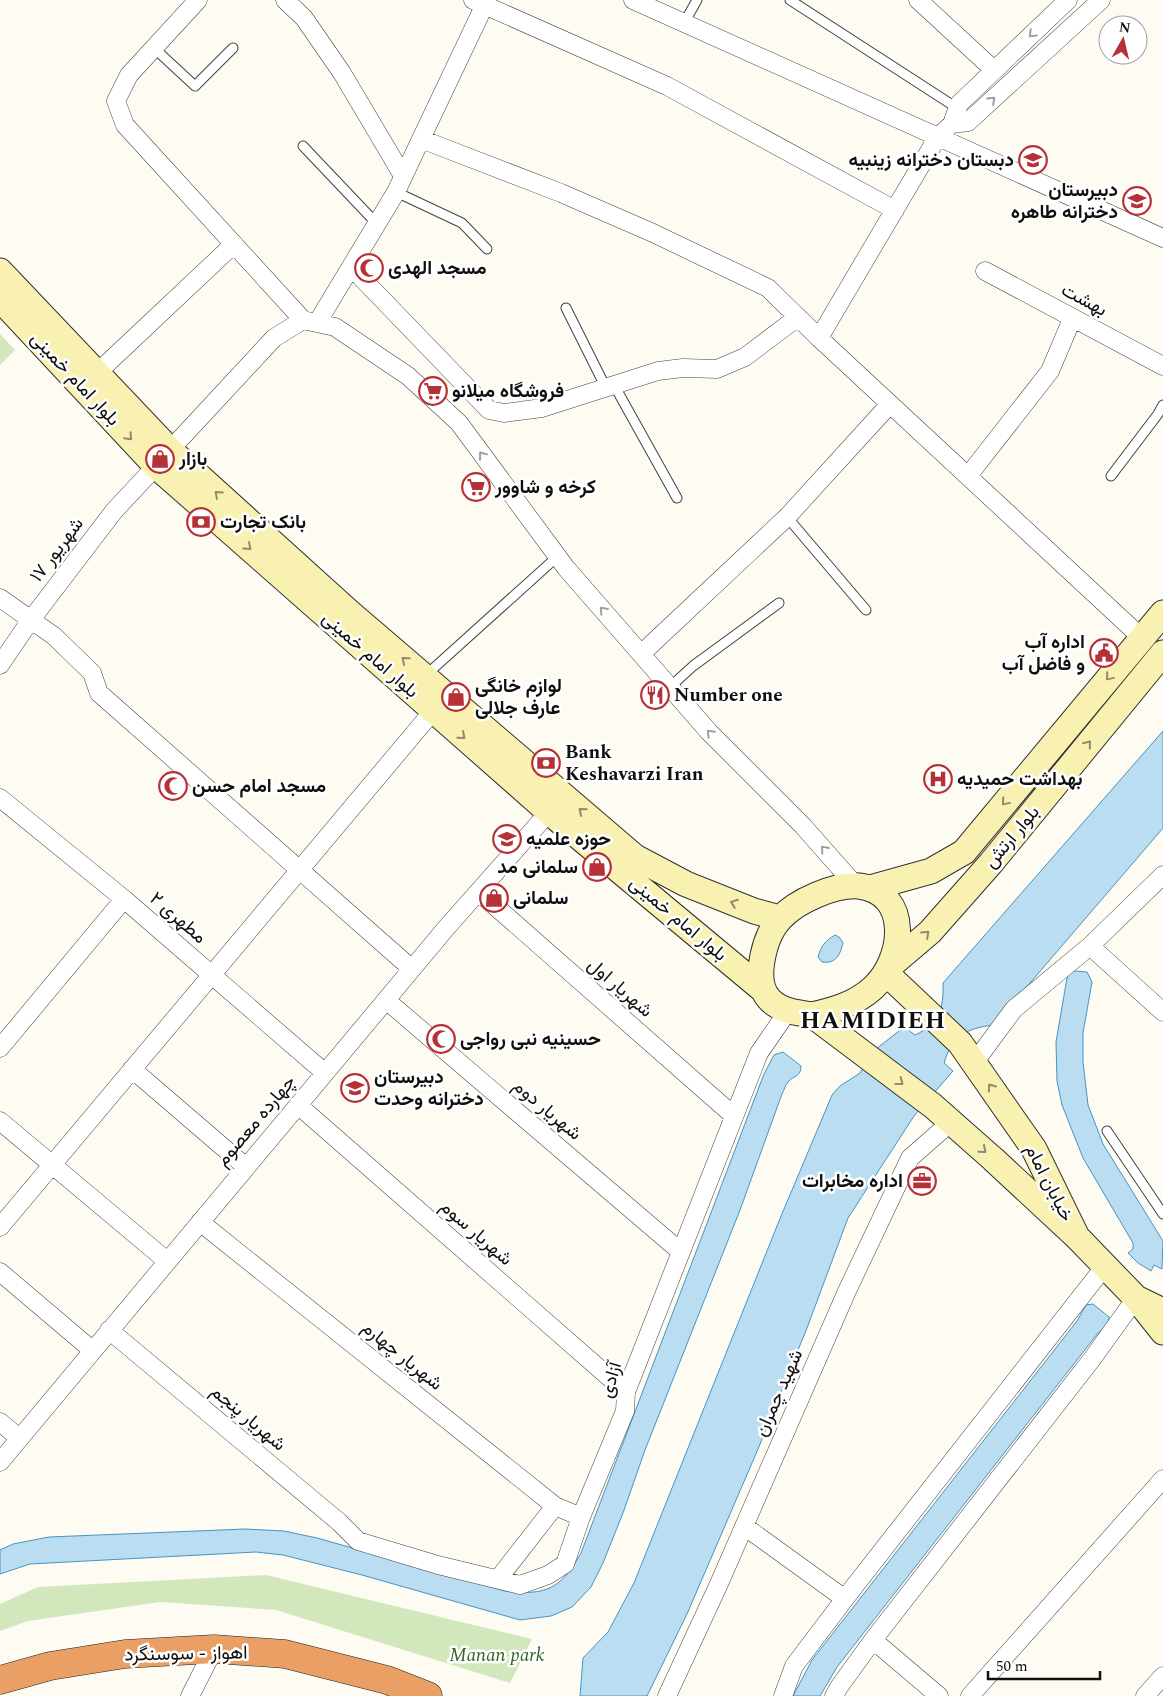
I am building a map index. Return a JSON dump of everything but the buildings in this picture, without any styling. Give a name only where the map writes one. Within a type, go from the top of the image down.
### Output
[{"type":"highway","name":"اهواز - سوسنگرد","points":[[0,1680],[50,1666],[125,1654],[214,1649],[285,1654],[381,1688],[428,1696]]},
{"type":"main road","name":"بلوار امام خمینی","points":[[0,270],[97,373],[163,458],[349,612],[635,856],[686,884],[754,911],[780,918]]},
{"type":"main road","name":"بلوار امام خمینی","points":[[0,299],[163,458],[433,711],[550,812],[762,989]]},
{"type":"main road","name":"بلوار ارتش","points":[[863,887],[931,871],[964,852],[1163,612]]},
{"type":"main road","name":"بلوار ارتش","points":[[888,970],[930,932],[991,863],[1163,653]]},
{"type":"main road","points":[[863,887],[888,902],[896,922],[898,937],[896,952],[888,970],[874,988],[848,1005],[800,1013],[777,1006],[762,989],[760,977],[768,938],[780,918],[810,896],[838,888],[863,887]]},
{"type":"main road","name":"خیابان امام","points":[[888,970],[933,1018],[960,1042],[1034,1149],[1077,1238]]},
{"type":"main road","name":"خیابان امام","points":[[800,1013],[866,1057],[942,1114],[1077,1238]]},
{"type":"main road","points":[[1077,1238],[1136,1298],[1163,1332]]},
{"type":"main road","points":[[1136,1298],[1163,1311]]},
{"type":"street","points":[[198,0],[129,75],[116,101],[125,125],[234,244],[310,322],[335,327],[408,376],[459,424],[558,556],[708,732],[863,887]]},
{"type":"street","points":[[285,0],[304,18],[342,73],[400,184]]},
{"type":"street","points":[[633,0],[1163,238]]},
{"type":"street","points":[[918,0],[994,70]]},
{"type":"street","points":[[819,338],[937,138],[955,116],[959,104],[1068,0]]},
{"type":"street","points":[[955,116],[968,122],[1101,0]]},
{"type":"street","points":[[310,322],[352,268],[400,184],[422,139],[481,2],[667,86],[895,210]]},
{"type":"street","points":[[422,139],[561,193],[653,233],[768,288],[819,338],[1142,638]]},
{"type":"street","points":[[97,373],[234,244]]},
{"type":"street","points":[[352,268],[489,410],[504,413],[542,408],[658,371],[683,368],[717,369],[744,357],[798,317]]},
{"type":"street","name":"بهشت","points":[[985,271],[1163,366]]},
{"type":"street","points":[[968,476],[1050,371],[1072,319]]},
{"type":"street","name":"۱۷ شهریور","points":[[0,665],[30,620],[114,511],[274,338],[310,322]]},
{"type":"street","points":[[641,654],[787,517],[890,404]]},
{"type":"street","points":[[0,598],[54,636],[92,673],[98,694],[412,969]]},
{"type":"street","points":[[0,1227],[433,711]]},
{"type":"street","name":"مطهری ۲","points":[[0,798],[124,899],[325,1073]]},
{"type":"street","name":"چهارده معصوم","points":[[0,1462],[412,969],[550,812]]},
{"type":"street","points":[[974,1063],[1014,1009],[1090,946],[1163,875]]},
{"type":"street","name":"شهریار اول","points":[[479,892],[734,1116]]},
{"type":"street","points":[[0,1048],[124,899]]},
{"type":"street","points":[[1090,946],[1163,1012]]},
{"type":"street","name":"شهریار دوم","points":[[386,1000],[681,1252]]},
{"type":"street","name":"آزادی","points":[[358,1541],[438,1565],[520,1585],[548,1576],[565,1564],[581,1517],[624,1411],[626,1392],[759,1053],[800,1013]]},
{"type":"street","points":[[132,1069],[246,1167]]},
{"type":"street","name":"شهریار سوم","points":[[298,1105],[626,1392]]},
{"type":"street","name":"شهید چمران","points":[[667,1696],[847,1291],[910,1158],[942,1114]]},
{"type":"street","points":[[0,1121],[167,1261]]},
{"type":"street","name":"شهریار چهارم","points":[[200,1222],[555,1506],[581,1517]]},
{"type":"street","points":[[782,1696],[794,1666],[1105,1266]]},
{"type":"street","points":[[0,1272],[92,1350]]},
{"type":"street","points":[[834,1696],[874,1640],[1092,1359],[1136,1298]]},
{"type":"street","name":"شهریار پنجم","points":[[109,1330],[339,1522],[358,1541]]},
{"type":"street","points":[[0,1422],[19,1438]]},
{"type":"street","points":[[970,1696],[1163,1479]]},
{"type":"street","points":[[498,1580],[555,1506]]},
{"type":"street","points":[[744,1526],[845,1599]]},
{"type":"street","points":[[874,1640],[940,1696]]},
{"type":"street","points":[[190,1696],[214,1649]]},
{"type":"street","points":[[1145,1696],[1163,1676]]},
{"type":"lane","points":[[684,23],[697,0]]},
{"type":"lane","points":[[790,0],[955,116]]},
{"type":"lane","points":[[154,48],[195,86],[233,48]]},
{"type":"lane","points":[[303,146],[377,224]]},
{"type":"lane","points":[[400,184],[462,224],[487,249]]},
{"type":"lane","points":[[566,308],[677,498]]},
{"type":"lane","points":[[1111,476],[1163,405]]},
{"type":"lane","points":[[787,517],[866,610]]},
{"type":"lane","points":[[424,677],[558,556]]},
{"type":"lane","points":[[670,687],[693,666],[779,603]]},
{"type":"lane","points":[[1107,1131],[1163,1214]]},
{"type":"green space","points":[[0,334],[15,350],[0,365]]},
{"type":"green space","name":"Manan park","points":[[266,1575],[532,1639],[510,1683],[276,1610],[160,1602],[28,1621],[0,1631],[0,1604],[38,1587]]},
{"type":"water","points":[[1163,731],[1163,828],[994,1025],[968,1031],[951,1046],[944,1063],[953,1071],[914,1116],[848,1218],[807,1328],[758,1449],[687,1614],[647,1696],[580,1696],[583,1658],[608,1632],[634,1583],[779,1221],[832,1095],[840,1086],[860,1073],[876,1049],[904,1027],[915,1035],[930,1026],[941,1008],[943,983]]},
{"type":"water","points":[[835,935],[843,943],[837,958],[831,962],[822,962],[818,957],[821,950],[824,944]]},
{"type":"water","points":[[1074,971],[1087,972],[1092,982],[1083,1033],[1083,1062],[1088,1105],[1103,1144],[1163,1241],[1162,1269],[1154,1265],[1151,1271],[1138,1263],[1128,1253],[1133,1249],[1133,1243],[1083,1158],[1062,1105],[1057,1081],[1056,1042],[1067,978],[1069,973]]},
{"type":"water","points":[[783,1052],[801,1066],[800,1072],[787,1083],[782,1094],[740,1210],[645,1450],[603,1563],[591,1587],[572,1607],[551,1616],[520,1620],[362,1575],[283,1555],[256,1552],[30,1564],[0,1574],[0,1550],[13,1544],[49,1537],[245,1529],[284,1531],[317,1538],[505,1591],[542,1591],[559,1582],[574,1565],[581,1553],[764,1074],[774,1055]]},
{"type":"water","points":[[1093,1304],[1109,1317],[1108,1326],[1098,1333],[837,1667],[820,1696],[793,1696],[812,1660],[1077,1321],[1086,1305]]},
{"type":"place","name":"دبستان دخترانه زینبیه","points":[[1033,160]]},
{"type":"place","name":"دبیرستان دخترانه طاهره","points":[[1137,201]]},
{"type":"place","name":"مسجد الهدی","points":[[369,268]]},
{"type":"place","name":"فروشگاه میلانو","points":[[433,391]]},
{"type":"place","name":"بازار","points":[[160,459]]},
{"type":"place","name":"کرخه و شاوور","points":[[476,487]]},
{"type":"place","name":"بانک تجارت","points":[[201,522]]},
{"type":"place","name":"اداره آب و فاضل آب","points":[[1104,653]]},
{"type":"place","name":"Number one","points":[[655,695]]},
{"type":"place","name":"لوازم خانگی عارف جلالی","points":[[456,697]]},
{"type":"place","name":"Bank Keshavarzi Iran","points":[[546,763]]},
{"type":"place","name":"بهداشت حمیدیه","points":[[938,779]]},
{"type":"place","name":"مسجد امام حسن","points":[[173,786]]},
{"type":"place","name":"حوزه علمیه","points":[[507,839]]},
{"type":"place","name":"سلمانی مد","points":[[597,867]]},
{"type":"place","name":"سلمانی","points":[[494,898]]},
{"type":"place","name":"حسینیه نبی رواجی","points":[[441,1039]]},
{"type":"place","name":"دبیرستان دخترانه وحدت","points":[[355,1088]]},
{"type":"place","name":"اداره مخابرات","points":[[922,1181]]},
{"type":"district","name":"HAMIDIEH","points":[[873,1021]]}]
